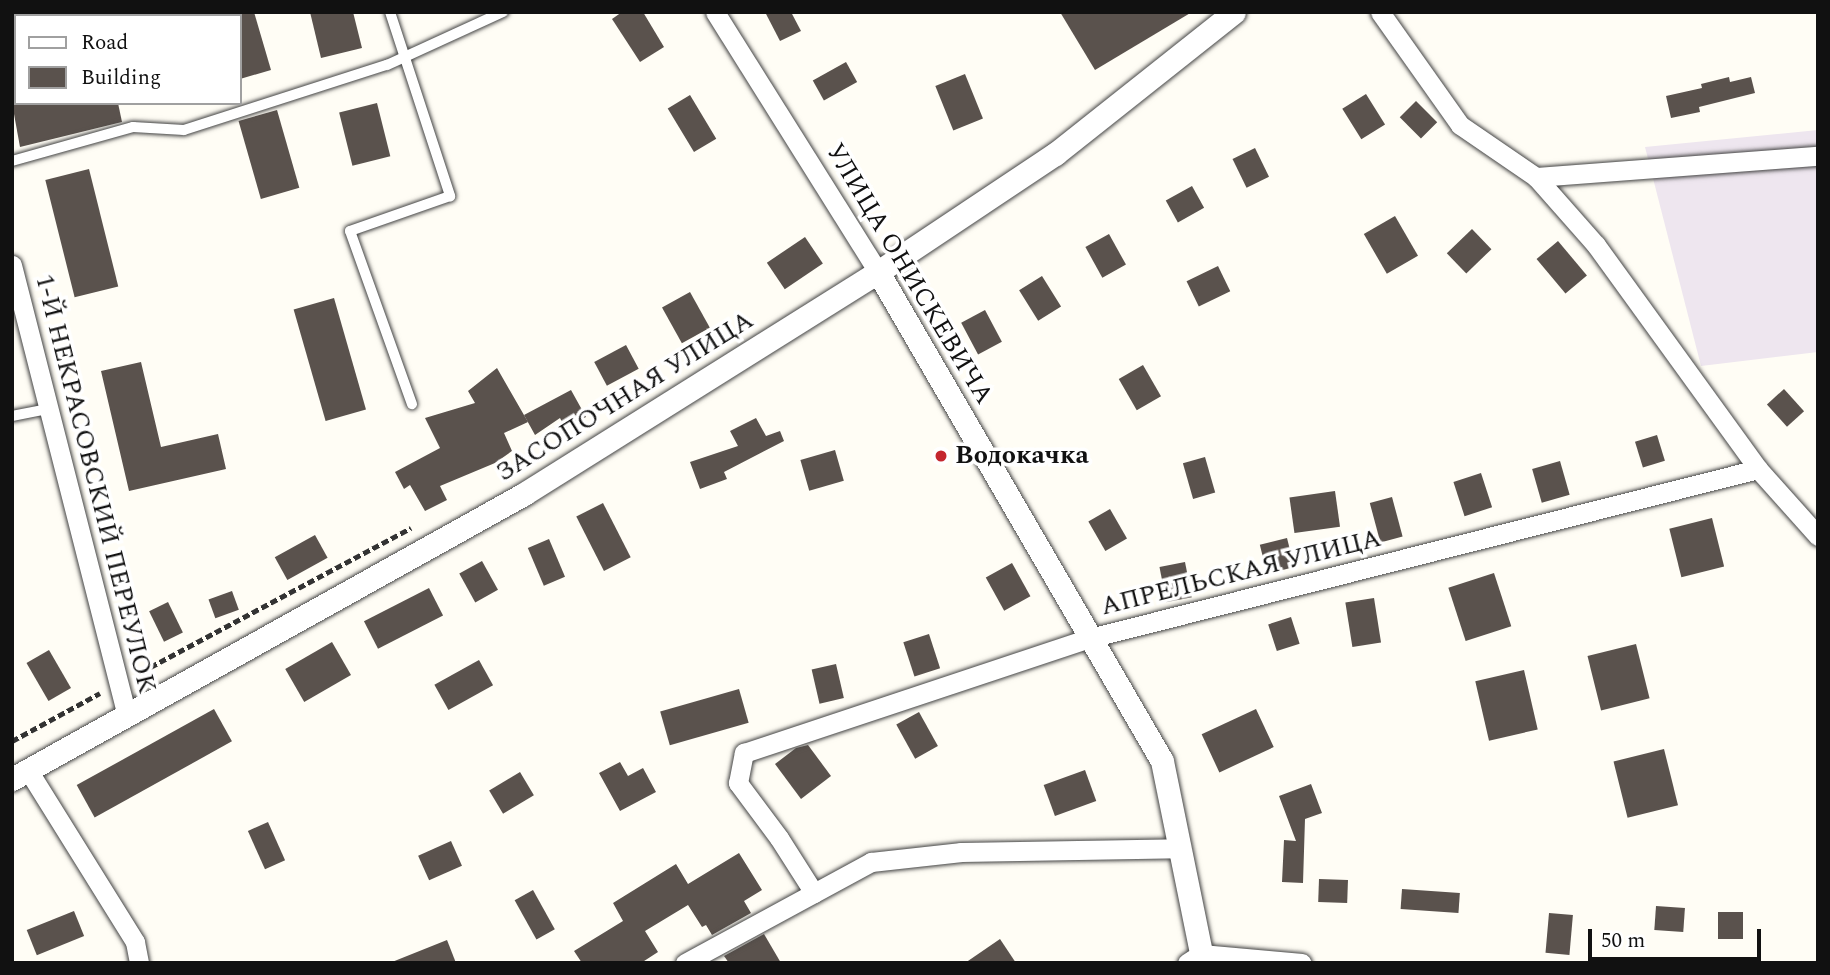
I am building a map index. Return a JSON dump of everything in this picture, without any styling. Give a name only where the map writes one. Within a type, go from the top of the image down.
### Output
[{"type":"street","name":"УЛИЦА ОНИСКЕВИЧА","points":[[715,12],[878,272],[1162,761],[1180,848],[1197,960]]},
{"type":"street","name":"ЗАСОПОЧНАЯ УЛИЦА","points":[[20,774],[524,494],[878,272],[1055,154],[1234,12]]},
{"type":"street","points":[[1380,12],[1460,125],[1536,177],[1596,245],[1758,469],[1818,536]]},
{"type":"street","points":[[1536,177],[1818,156]]},
{"type":"street","name":"1-Й НЕКРАСОВСКИЙ ПЕРЕУЛОК","points":[[12,265],[127,715]]},
{"type":"street","name":"АПРЕЛЬСКАЯ УЛИЦА","points":[[814,893],[779,838],[738,783],[744,752],[1090,638],[1758,469]]},
{"type":"street","points":[[20,774],[135,942],[139,963]]},
{"type":"street","points":[[686,963],[871,862],[961,852],[1180,848]]},
{"type":"street","points":[[1197,960],[1302,963]]},
{"type":"lane","points":[[390,12],[450,196],[350,230],[412,404]]},
{"type":"lane","points":[[12,161],[133,127],[184,130],[387,65],[503,12]]},
{"type":"lane","points":[[12,416],[48,409]]},
{"type":"path","points":[[141,672],[417,525]]},
{"type":"path","points":[[12,741],[100,692]]},
{"type":"shaded area","points":[[1818,130],[1818,352],[1701,366],[1645,147]]},
{"type":"building","points":[[254,12],[271,70],[242,78],[242,14]]},
{"type":"building","points":[[310,12],[353,12],[362,48],[321,58]]},
{"type":"building","points":[[622,12],[643,12],[664,47],[640,62],[612,19]]},
{"type":"building","points":[[765,12],[791,12],[801,31],[780,41]]},
{"type":"building","points":[[1060,12],[1192,12],[1095,70]]},
{"type":"building","points":[[846,62],[857,82],[824,101],[813,80]]},
{"type":"building","points":[[965,74],[983,119],[953,130],[935,86]]},
{"type":"building","points":[[1729,77],[1730,82],[1751,77],[1755,93],[1699,107],[1700,112],[1671,118],[1666,96],[1702,88],[1701,84]]},
{"type":"building","points":[[1366,94],[1385,125],[1361,139],[1342,109]]},
{"type":"building","points":[[690,95],[716,139],[694,152],[668,108]]},
{"type":"building","points":[[1416,101],[1437,122],[1421,138],[1400,117]]},
{"type":"building","points":[[12,103],[118,105],[122,122],[20,147]]},
{"type":"building","points":[[377,103],[390,156],[352,166],[339,112]]},
{"type":"building","points":[[277,110],[299,188],[261,199],[239,121]]},
{"type":"building","points":[[1255,148],[1269,177],[1247,188],[1233,159]]},
{"type":"building","points":[[89,169],[118,286],[75,297],[45,180]]},
{"type":"building","points":[[1192,186],[1204,208],[1178,222],[1166,201]]},
{"type":"building","points":[[1395,216],[1418,256],[1387,274],[1364,234]]},
{"type":"building","points":[[1472,229],[1491,249],[1466,273],[1447,253]]},
{"type":"building","points":[[1109,234],[1126,265],[1102,278],[1085,247]]},
{"type":"building","points":[[805,237],[823,264],[785,289],[767,263]]},
{"type":"building","points":[[1558,241],[1587,275],[1565,293],[1537,259]]},
{"type":"building","points":[[1218,266],[1230,291],[1199,307],[1187,281]]},
{"type":"building","points":[[1042,276],[1061,307],[1038,321],[1019,290]]},
{"type":"building","points":[[690,292],[710,328],[682,343],[662,308]]},
{"type":"building","points":[[334,298],[366,410],[326,421],[294,310]]},
{"type":"building","points":[[985,310],[1002,342],[978,354],[961,323]]},
{"type":"building","points":[[626,345],[639,369],[607,386],[594,362]]},
{"type":"building","points":[[141,362],[161,447],[218,434],[226,469],[129,491],[101,371]]},
{"type":"building","points":[[1143,365],[1161,396],[1137,410],[1119,379]]},
{"type":"building","points":[[497,368],[528,422],[504,433],[512,451],[495,463],[440,486],[447,500],[425,511],[410,485],[404,489],[395,472],[440,448],[425,418],[475,403],[468,391]]},
{"type":"building","points":[[1784,389],[1804,411],[1787,427],[1767,404]]},
{"type":"building","points":[[571,390],[586,417],[565,428],[560,418],[535,435],[524,415]]},
{"type":"building","points":[[756,418],[766,436],[780,431],[784,441],[724,472],[727,479],[700,489],[690,462],[738,446],[730,431]]},
{"type":"building","points":[[1657,435],[1665,461],[1643,468],[1635,442]]},
{"type":"building","points":[[835,450],[844,481],[809,491],[800,460]]},
{"type":"building","points":[[1205,457],[1215,493],[1193,499],[1183,463]]},
{"type":"building","points":[[1560,461],[1570,495],[1542,503],[1532,469]]},
{"type":"building","points":[[1481,473],[1492,507],[1465,516],[1453,482]]},
{"type":"building","points":[[1335,491],[1340,527],[1294,533],[1289,497]]},
{"type":"building","points":[[1392,497],[1403,537],[1380,543],[1370,503]]},
{"type":"building","points":[[603,503],[631,557],[604,571],[576,517]]},
{"type":"building","points":[[1110,509],[1127,538],[1105,551],[1088,522]]},
{"type":"building","points":[[1712,518],[1724,567],[1681,577],[1669,529]]},
{"type":"building","points":[[315,535],[328,558],[287,580],[275,557]]},
{"type":"building","points":[[1287,538],[1294,567],[1267,574],[1260,545]]},
{"type":"building","points":[[549,539],[565,577],[544,586],[528,548]]},
{"type":"building","points":[[482,561],[498,590],[475,602],[459,574]]},
{"type":"building","points":[[1185,562],[1192,597],[1166,602],[1159,567]]},
{"type":"building","points":[[1012,563],[1030,596],[1004,611],[986,578]]},
{"type":"building","points":[[1494,573],[1511,626],[1466,641],[1448,588]]},
{"type":"building","points":[[429,588],[443,616],[378,649],[364,621]]},
{"type":"building","points":[[232,591],[239,610],[215,618],[209,600]]},
{"type":"building","points":[[1374,598],[1381,642],[1352,647],[1345,603]]},
{"type":"building","points":[[168,602],[183,633],[164,642],[149,611]]},
{"type":"building","points":[[1291,617],[1300,644],[1277,651],[1268,624]]},
{"type":"building","points":[[929,634],[940,668],[914,677],[903,642]]},
{"type":"building","points":[[332,642],[351,675],[304,702],[285,669]]},
{"type":"building","points":[[1636,644],[1650,698],[1601,710],[1587,656]]},
{"type":"building","points":[[49,650],[71,688],[48,701],[26,663]]},
{"type":"building","points":[[479,660],[493,685],[448,710],[434,685]]},
{"type":"building","points":[[836,664],[844,698],[820,704],[812,670]]},
{"type":"building","points":[[1524,670],[1538,729],[1489,741],[1475,681]]},
{"type":"building","points":[[739,689],[749,723],[670,745],[660,712]]},
{"type":"building","points":[[214,709],[232,741],[95,817],[77,785]]},
{"type":"building","points":[[1256,709],[1274,747],[1219,772],[1202,734]]},
{"type":"building","points":[[919,712],[938,746],[915,759],[896,725]]},
{"type":"building","points":[[808,745],[831,776],[801,799],[775,764],[796,748]]},
{"type":"building","points":[[1664,749],[1678,805],[1628,818],[1614,762]]},
{"type":"building","points":[[620,762],[628,776],[643,768],[656,792],[620,811],[599,773]]},
{"type":"building","points":[[1085,770],[1096,801],[1055,816],[1044,785]]},
{"type":"building","points":[[520,772],[534,795],[503,814],[489,791]]},
{"type":"building","points":[[1311,784],[1322,813],[1305,819],[1303,883],[1282,882],[1284,840],[1296,841],[1279,796]]},
{"type":"building","points":[[268,822],[285,860],[265,869],[248,831]]},
{"type":"building","points":[[451,841],[462,866],[429,880],[418,856]]},
{"type":"building","points":[[739,853],[762,890],[744,901],[751,913],[712,935],[706,925],[702,927],[688,905],[645,931],[658,952],[641,963],[582,963],[574,951],[623,921],[613,903],[676,864],[688,884]]},
{"type":"building","points":[[1319,879],[1348,880],[1347,903],[1318,902]]},
{"type":"building","points":[[1402,889],[1460,893],[1458,913],[1401,909]]},
{"type":"building","points":[[533,890],[555,929],[536,940],[515,900]]},
{"type":"building","points":[[1656,906],[1685,908],[1683,932],[1654,930]]},
{"type":"building","points":[[74,911],[84,936],[37,955],[27,930]]},
{"type":"building","points":[[1718,912],[1743,912],[1743,939],[1718,939]]},
{"type":"building","points":[[1549,913],[1573,915],[1569,955],[1546,953]]},
{"type":"building","points":[[764,934],[781,963],[729,963],[724,956]]},
{"type":"building","points":[[1000,939],[1016,963],[965,963]]},
{"type":"building","points":[[447,940],[456,963],[392,963],[392,962]]},
{"type":"place","name":"Водокачка","points":[[941,456]]}]
